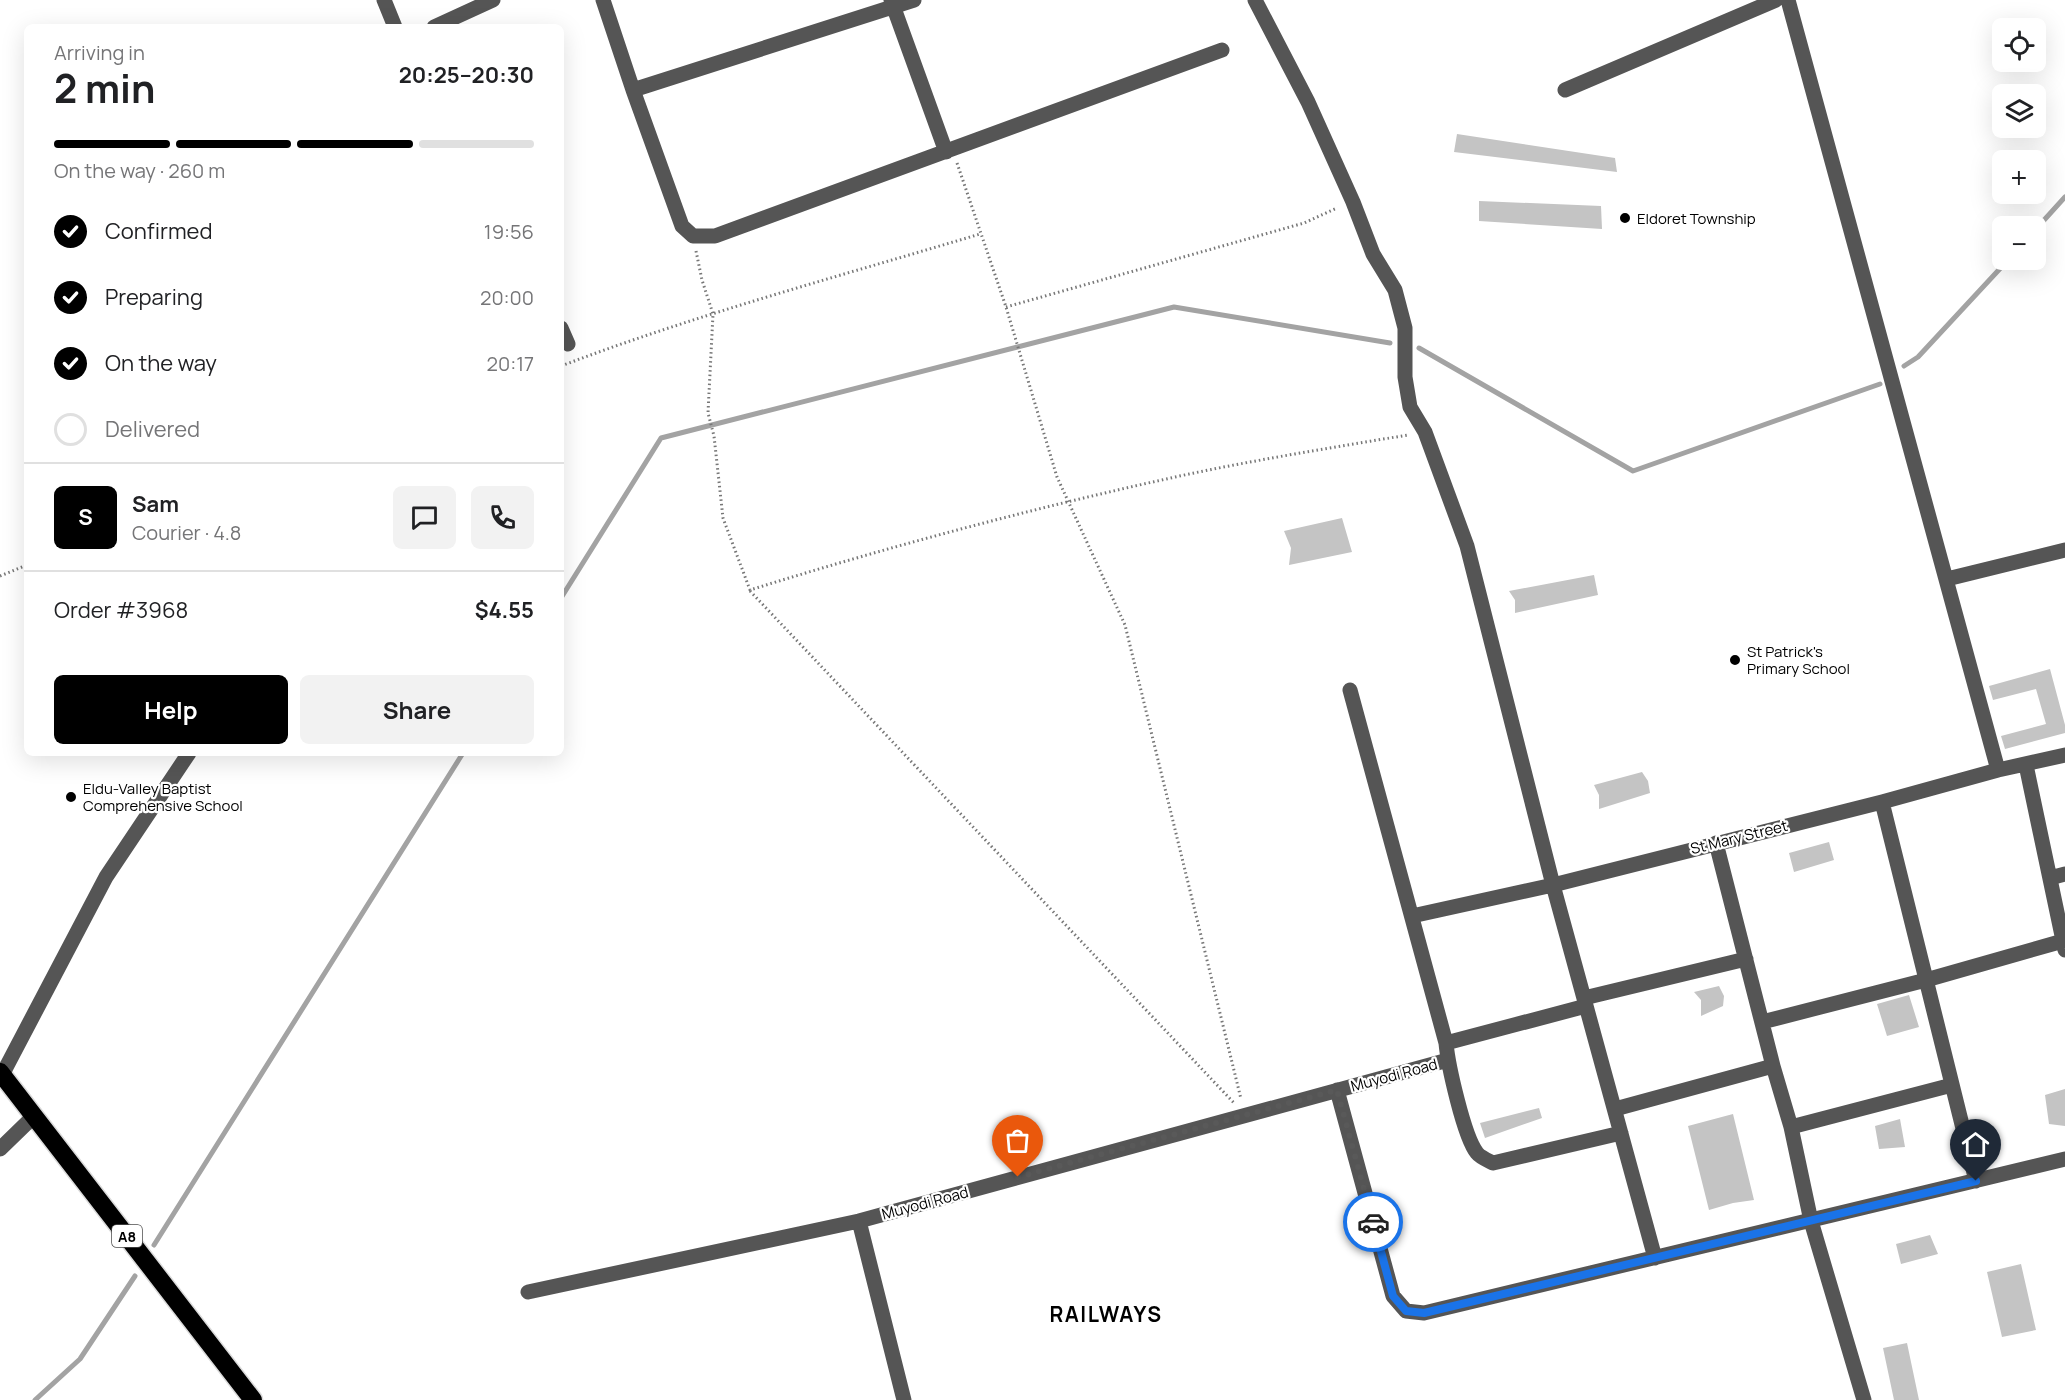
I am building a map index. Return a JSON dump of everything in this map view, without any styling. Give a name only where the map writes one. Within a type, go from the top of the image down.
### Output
[{"type":"highway","name":"A8","points":[[1,1073],[254,1400]]},
{"type":"street","points":[[384,0],[394,24]]},
{"type":"street","points":[[441,24],[493,0]]},
{"type":"street","points":[[603,0],[682,225],[693,236],[715,236],[1222,50]]},
{"type":"street","points":[[633,90],[893,4],[914,0]]},
{"type":"street","points":[[1255,0],[1308,102],[1353,202],[1372,254],[1395,290],[1405,328],[1405,377],[1410,407],[1425,432],[1467,546],[1553,885],[1655,1258]]},
{"type":"street","points":[[1565,90],[1776,0]]},
{"type":"street","points":[[1788,0],[1998,770]]},
{"type":"street","points":[[893,4],[949,151]]},
{"type":"street","points":[[564,335],[568,344]]},
{"type":"street","points":[[1947,579],[2065,550]]},
{"type":"street","points":[[1350,690],[1446,1043],[1448,1060],[1469,1140],[1478,1155],[1493,1163],[1621,1133]]},
{"type":"street","name":"St Mary Street","points":[[1412,916],[1553,885],[1882,802],[1998,770],[2065,755]]},
{"type":"street","points":[[1,1073],[106,877],[187,756]]},
{"type":"street","points":[[1762,1022],[2064,945],[2026,765]]},
{"type":"street","points":[[1882,802],[1976,1181]]},
{"type":"street","points":[[1716,843],[1773,1066],[1791,1127],[1811,1221],[1864,1400]]},
{"type":"street","points":[[2050,878],[2065,874]]},
{"type":"street","points":[[1446,1043],[1585,1002],[1746,959]]},
{"type":"street","name":"Muyodi Road","points":[[528,1292],[859,1221],[1448,1060]]},
{"type":"street","points":[[1615,1109],[1773,1066]]},
{"type":"street","points":[[1791,1127],[1952,1085]]},
{"type":"street","points":[[1337,1090],[1393,1296],[1406,1311],[1424,1313],[2065,1159]]},
{"type":"street","points":[[0,1149],[34,1116]]},
{"type":"street","points":[[859,1221],[904,1400]]},
{"type":"path","points":[[949,151],[1006,307],[1057,477],[1125,625],[1245,1116]]},
{"type":"path","points":[[1006,307],[1305,223],[1353,202]]},
{"type":"path","points":[[564,365],[622,343],[713,314],[980,234]]},
{"type":"path","points":[[693,236],[702,280],[713,314],[708,413],[714,435],[723,518],[750,590],[1245,1116]]},
{"type":"path","points":[[750,590],[848,560],[1068,502],[1190,474],[1425,432]]},
{"type":"path","points":[[0,576],[24,566]]},
{"type":"building","points":[[1457,134],[1615,158],[1617,172],[1454,152]]},
{"type":"building","points":[[1479,201],[1601,206],[1602,229],[1479,221]]},
{"type":"building","points":[[1342,518],[1352,552],[1289,565],[1291,548],[1284,531]]},
{"type":"building","points":[[1594,575],[1598,595],[1515,613],[1515,600],[1509,591]]},
{"type":"building","points":[[2050,669],[2065,725],[2065,733],[2005,749],[2001,736],[2046,724],[2036,689],[1993,700],[1989,686]]},
{"type":"building","points":[[1642,772],[1648,781],[1650,793],[1599,809],[1599,795],[1594,785]]},
{"type":"building","points":[[1829,842],[1834,860],[1794,872],[1789,853]]},
{"type":"building","points":[[1719,986],[1724,996],[1723,1006],[1701,1016],[1701,1000],[1694,992]]},
{"type":"building","points":[[1909,995],[1919,1027],[1887,1036],[1877,1004]]},
{"type":"building","points":[[2065,1089],[2065,1126],[2049,1124],[2045,1095]]},
{"type":"building","points":[[1539,1108],[1542,1118],[1485,1138],[1480,1123]]},
{"type":"building","points":[[1733,1114],[1754,1200],[1709,1210],[1688,1126]]},
{"type":"building","points":[[1900,1119],[1905,1147],[1879,1149],[1875,1126]]},
{"type":"building","points":[[1930,1235],[1938,1254],[1901,1264],[1896,1244]]},
{"type":"building","points":[[2021,1264],[2036,1330],[2002,1337],[1987,1272]]},
{"type":"building","points":[[1907,1343],[1919,1400],[1894,1400],[1883,1348]]},
{"type":"waterway","points":[[2046,218],[2065,197]]},
{"type":"waterway","points":[[1904,366],[1918,357],[1999,270]]},
{"type":"waterway","points":[[564,593],[661,438],[1174,307],[1390,343]]},
{"type":"waterway","points":[[1419,348],[1633,471],[1880,384]]},
{"type":"waterway","points":[[154,1245],[461,756]]},
{"type":"waterway","points":[[35,1400],[80,1359],[135,1276]]},
{"type":"way so far","points":[[1018,1177],[1337,1090],[1373,1222]]},
{"type":"place","name":"Eldoret Township","points":[[1625,218]]},
{"type":"place","name":"St Patrick's Primary School","points":[[1735,660]]},
{"type":"place","name":"Eldu-Valley Baptist Comprehensive School","points":[[71,797]]},
{"type":"district","name":"RAILWAYS","points":[[1106,1314]]},
{"type":"route","points":[[1373,1222],[1393,1296],[1406,1311],[1424,1313],[1976,1181]]}]
